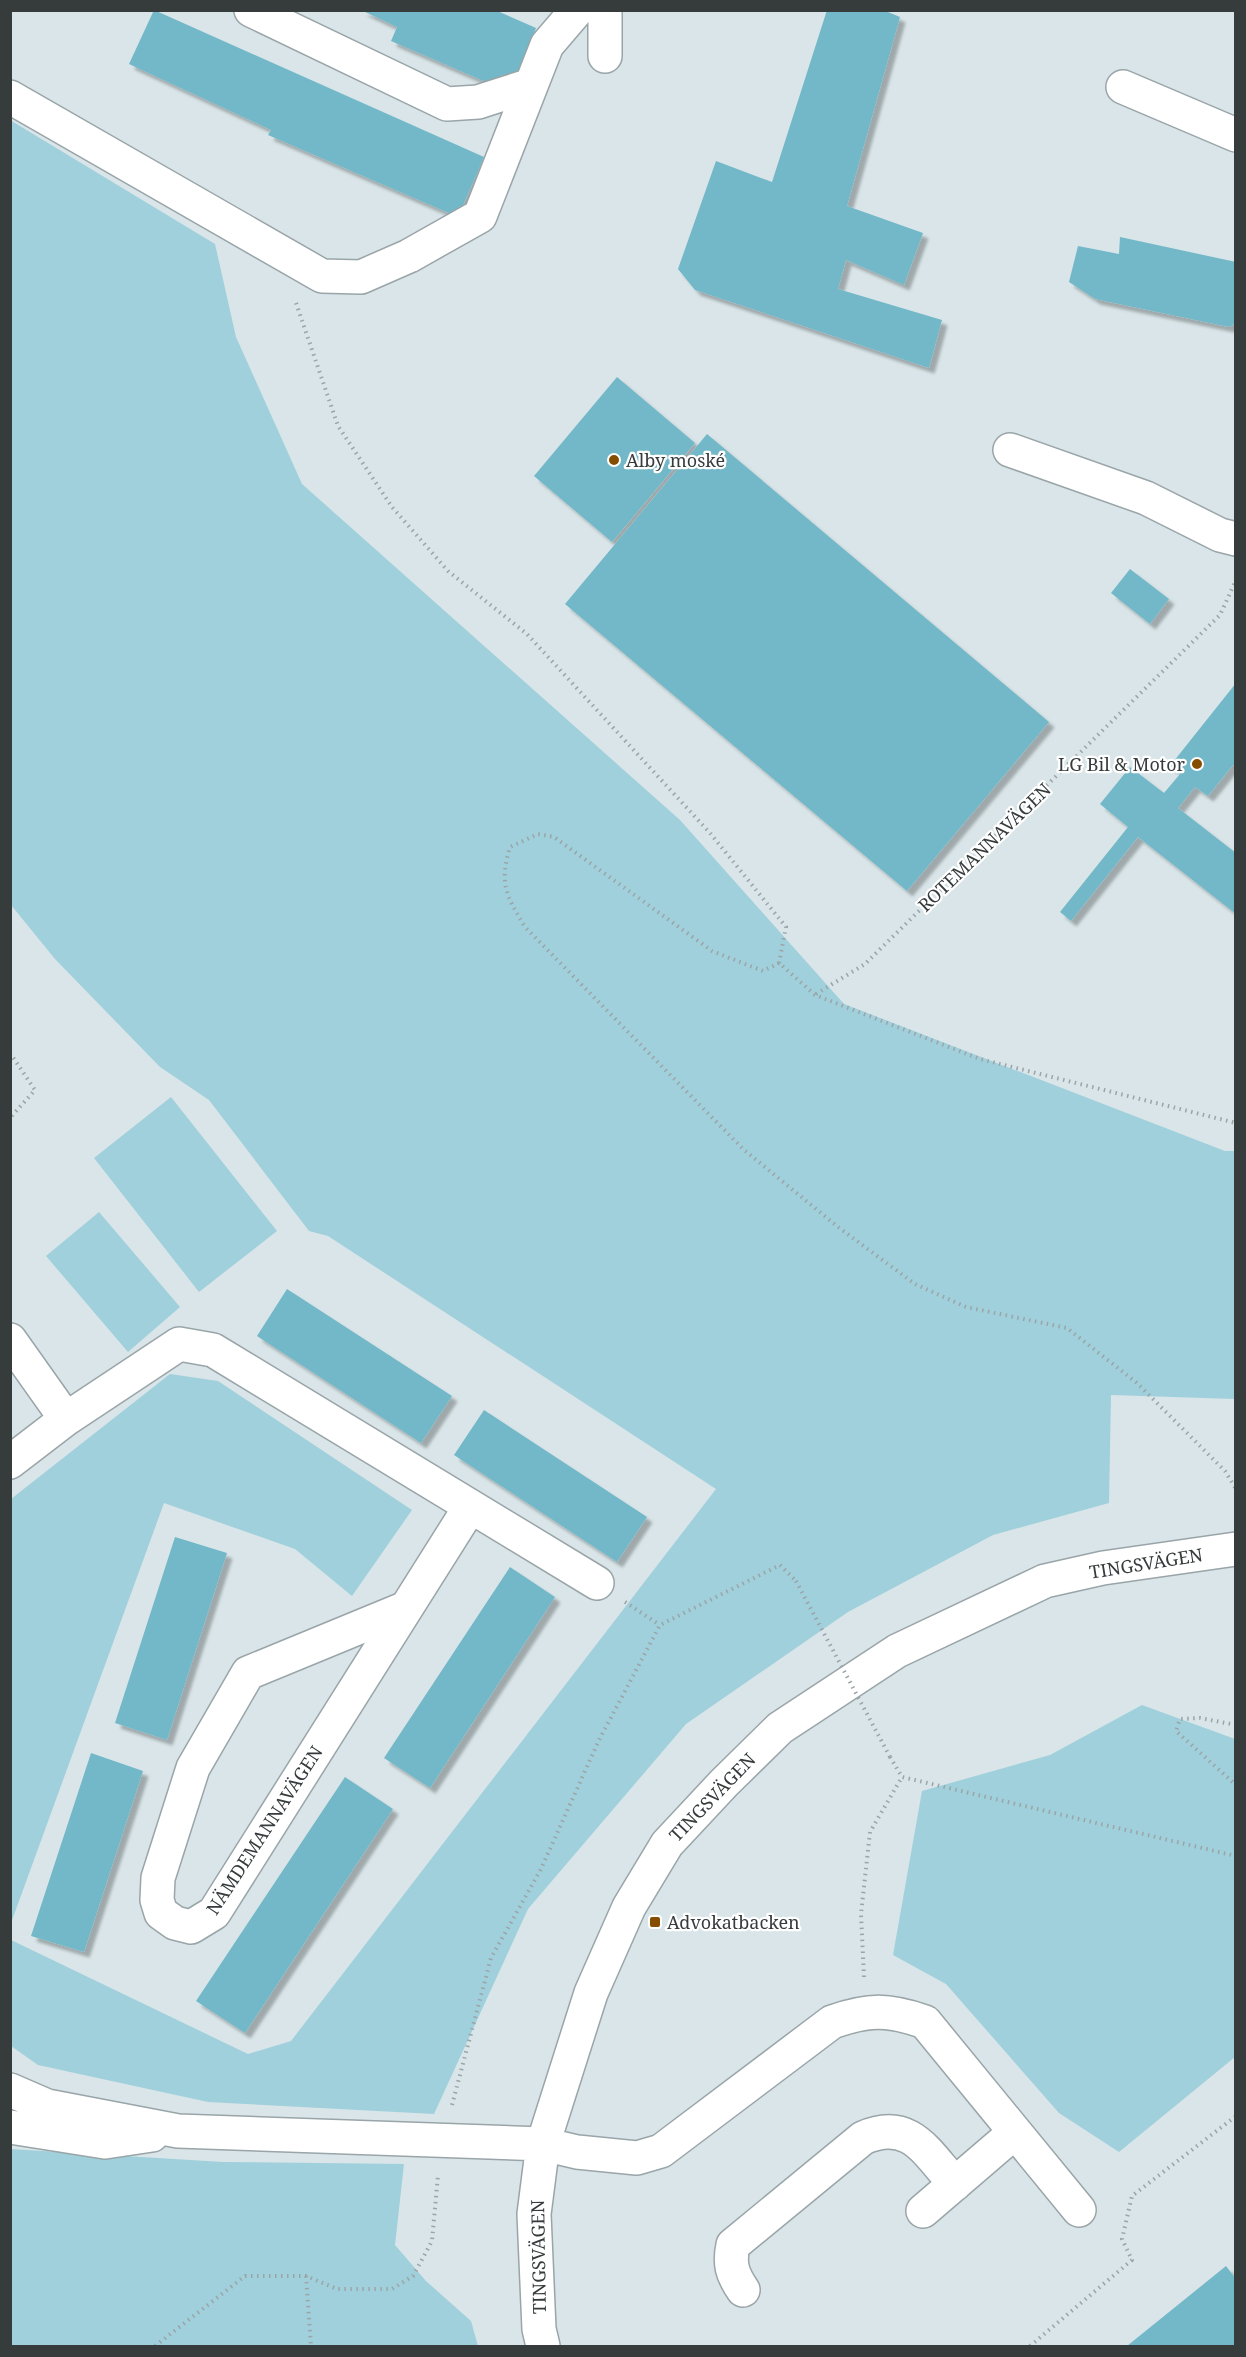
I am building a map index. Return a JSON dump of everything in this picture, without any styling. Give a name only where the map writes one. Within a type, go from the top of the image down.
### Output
[{"type":"street","points":[[251,10],[447,104],[478,102],[531,85]]},
{"type":"street","points":[[10,97],[322,276],[361,277],[409,256],[480,216],[547,45],[577,10]]},
{"type":"street","points":[[604,10],[604,56]]},
{"type":"street","points":[[1123,87],[1236,135]]},
{"type":"street","points":[[1010,450],[1146,498],[1220,535],[1236,539]]},
{"type":"street","points":[[10,1340],[66,1419]]},
{"type":"street","points":[[10,1462],[66,1419],[179,1344],[213,1350],[597,1583]]},
{"type":"street","name":"NÄMDEMANNAVÄGEN","points":[[406,1608],[248,1673],[193,1768],[158,1878],[157,1900],[161,1913],[175,1923],[191,1927],[214,1913],[470,1507]]},
{"type":"street","name":"TINGSVÄGEN","points":[[543,2346],[540,2329],[534,2214],[543,2144],[591,1993],[628,1907],[667,1844],[780,1728],[897,1651],[1045,1581],[1103,1568],[1236,1549]]},
{"type":"street","points":[[10,2090],[47,2106],[178,2131],[543,2144],[577,2152],[637,2158],[661,2151],[832,2022],[866,2011],[898,2013],[925,2022],[1079,2210]]},
{"type":"street","points":[[10,2127],[105,2142],[178,2131]]},
{"type":"street","points":[[743,2290],[732,2276],[730,2260],[733,2245],[863,2138],[875,2132],[896,2131],[913,2137],[955,2184]]},
{"type":"street","points":[[923,2211],[1014,2133]]},
{"type":"path","points":[[293,261],[292,294],[338,426],[392,507],[448,571],[527,634],[710,833],[786,927],[779,963]]},
{"type":"path","name":"ROTEMANNAVÄGEN","points":[[815,995],[865,963],[1220,615],[1236,580]]},
{"type":"path","points":[[779,963],[763,971],[712,951],[554,837],[538,834],[510,847],[503,871],[509,900],[525,927],[743,1149],[838,1227],[915,1284],[966,1307],[1067,1328],[1137,1383],[1225,1470],[1236,1489]]},
{"type":"path","points":[[779,963],[815,995],[980,1059],[1236,1123]]},
{"type":"path","points":[[10,1053],[35,1090],[10,1119]]},
{"type":"path","points":[[450,2111],[490,1958],[541,1869],[599,1740],[660,1625],[780,1565],[796,1581],[902,1777],[1236,1856]]},
{"type":"path","points":[[1236,1725],[1200,1718],[1179,1719],[1176,1731],[1236,1785]]},
{"type":"path","points":[[866,2011],[861,1914],[870,1832],[902,1777]]},
{"type":"path","points":[[1030,2346],[1132,2260],[1122,2239],[1132,2196],[1236,2116]]},
{"type":"path","points":[[155,2346],[245,2276],[306,2276],[337,2289],[392,2289],[413,2276],[432,2241],[438,2165]]},
{"type":"path","points":[[306,2276],[311,2346]]},
{"type":"shaded area","points":[[10,120],[215,244],[236,337],[302,484],[680,820],[844,1004],[1225,1151],[1235,1151],[1235,1399],[1111,1395],[1109,1503],[993,1535],[848,1612],[686,1724],[528,1909],[434,2114],[208,2102],[38,2065],[11,2046],[11,1940],[248,2054],[291,2041],[716,1489],[328,1236],[309,1231],[209,1100],[160,1067],[55,959],[11,905]]},
{"type":"shaded area","points":[[171,1097],[277,1231],[199,1292],[94,1158]]},
{"type":"shaded area","points":[[99,1212],[180,1307],[128,1352],[46,1256]]},
{"type":"shaded area","points":[[170,1374],[218,1381],[412,1510],[352,1596],[295,1549],[164,1503],[11,1923],[11,1499]]},
{"type":"shaded area","points":[[1142,1705],[1235,1739],[1235,2057],[1119,2152],[1059,2113],[946,1984],[893,1955],[922,1791],[1050,1755]]},
{"type":"shaded area","points":[[10,2149],[223,2162],[404,2164],[395,2245],[426,2281],[471,2321],[478,2346],[11,2346]]},
{"type":"building","points":[[154,10],[484,157],[458,217],[268,135],[271,130],[129,64]]},
{"type":"building","points":[[361,10],[495,10],[536,28],[509,92],[391,41],[397,27]]},
{"type":"building","points":[[827,10],[883,10],[900,17],[847,206],[923,233],[904,285],[846,260],[838,289],[942,320],[929,368],[695,290],[678,269],[716,161],[772,182]]},
{"type":"building","points":[[1120,237],[1236,262],[1236,323],[1229,327],[1095,299],[1069,282],[1078,246],[1119,254]]},
{"type":"building","name":"Alby moské","points":[[617,377],[695,443],[612,542],[534,476]]},
{"type":"building","points":[[707,434],[1049,722],[907,891],[565,604]]},
{"type":"building","points":[[1130,569],[1169,599],[1150,624],[1111,593]]},
{"type":"building","points":[[1236,683],[1236,767],[1233,765],[1208,796],[1195,787],[1178,808],[1236,853],[1236,914],[1138,837],[1071,921],[1060,912],[1128,827],[1100,804],[1130,767],[1164,793],[1180,774],[1170,766]]},
{"type":"building","points":[[287,1289],[452,1396],[421,1443],[257,1336]]},
{"type":"building","points":[[484,1410],[647,1517],[617,1562],[454,1455]]},
{"type":"building","points":[[175,1537],[227,1553],[167,1740],[115,1723]]},
{"type":"building","points":[[510,1567],[555,1597],[430,1788],[384,1758]]},
{"type":"building","points":[[91,1753],[143,1771],[84,1952],[31,1936]]},
{"type":"building","points":[[345,1777],[393,1809],[245,2033],[196,2001]]},
{"type":"building","points":[[1226,2266],[1236,2279],[1236,2346],[1127,2346]]},
{"type":"place","name":"Alby moské","points":[[614,460]]},
{"type":"place","name":"LG Bil & Motor","points":[[1197,764]]},
{"type":"place","name":"Advokatbacken","points":[[655,1922]]}]
